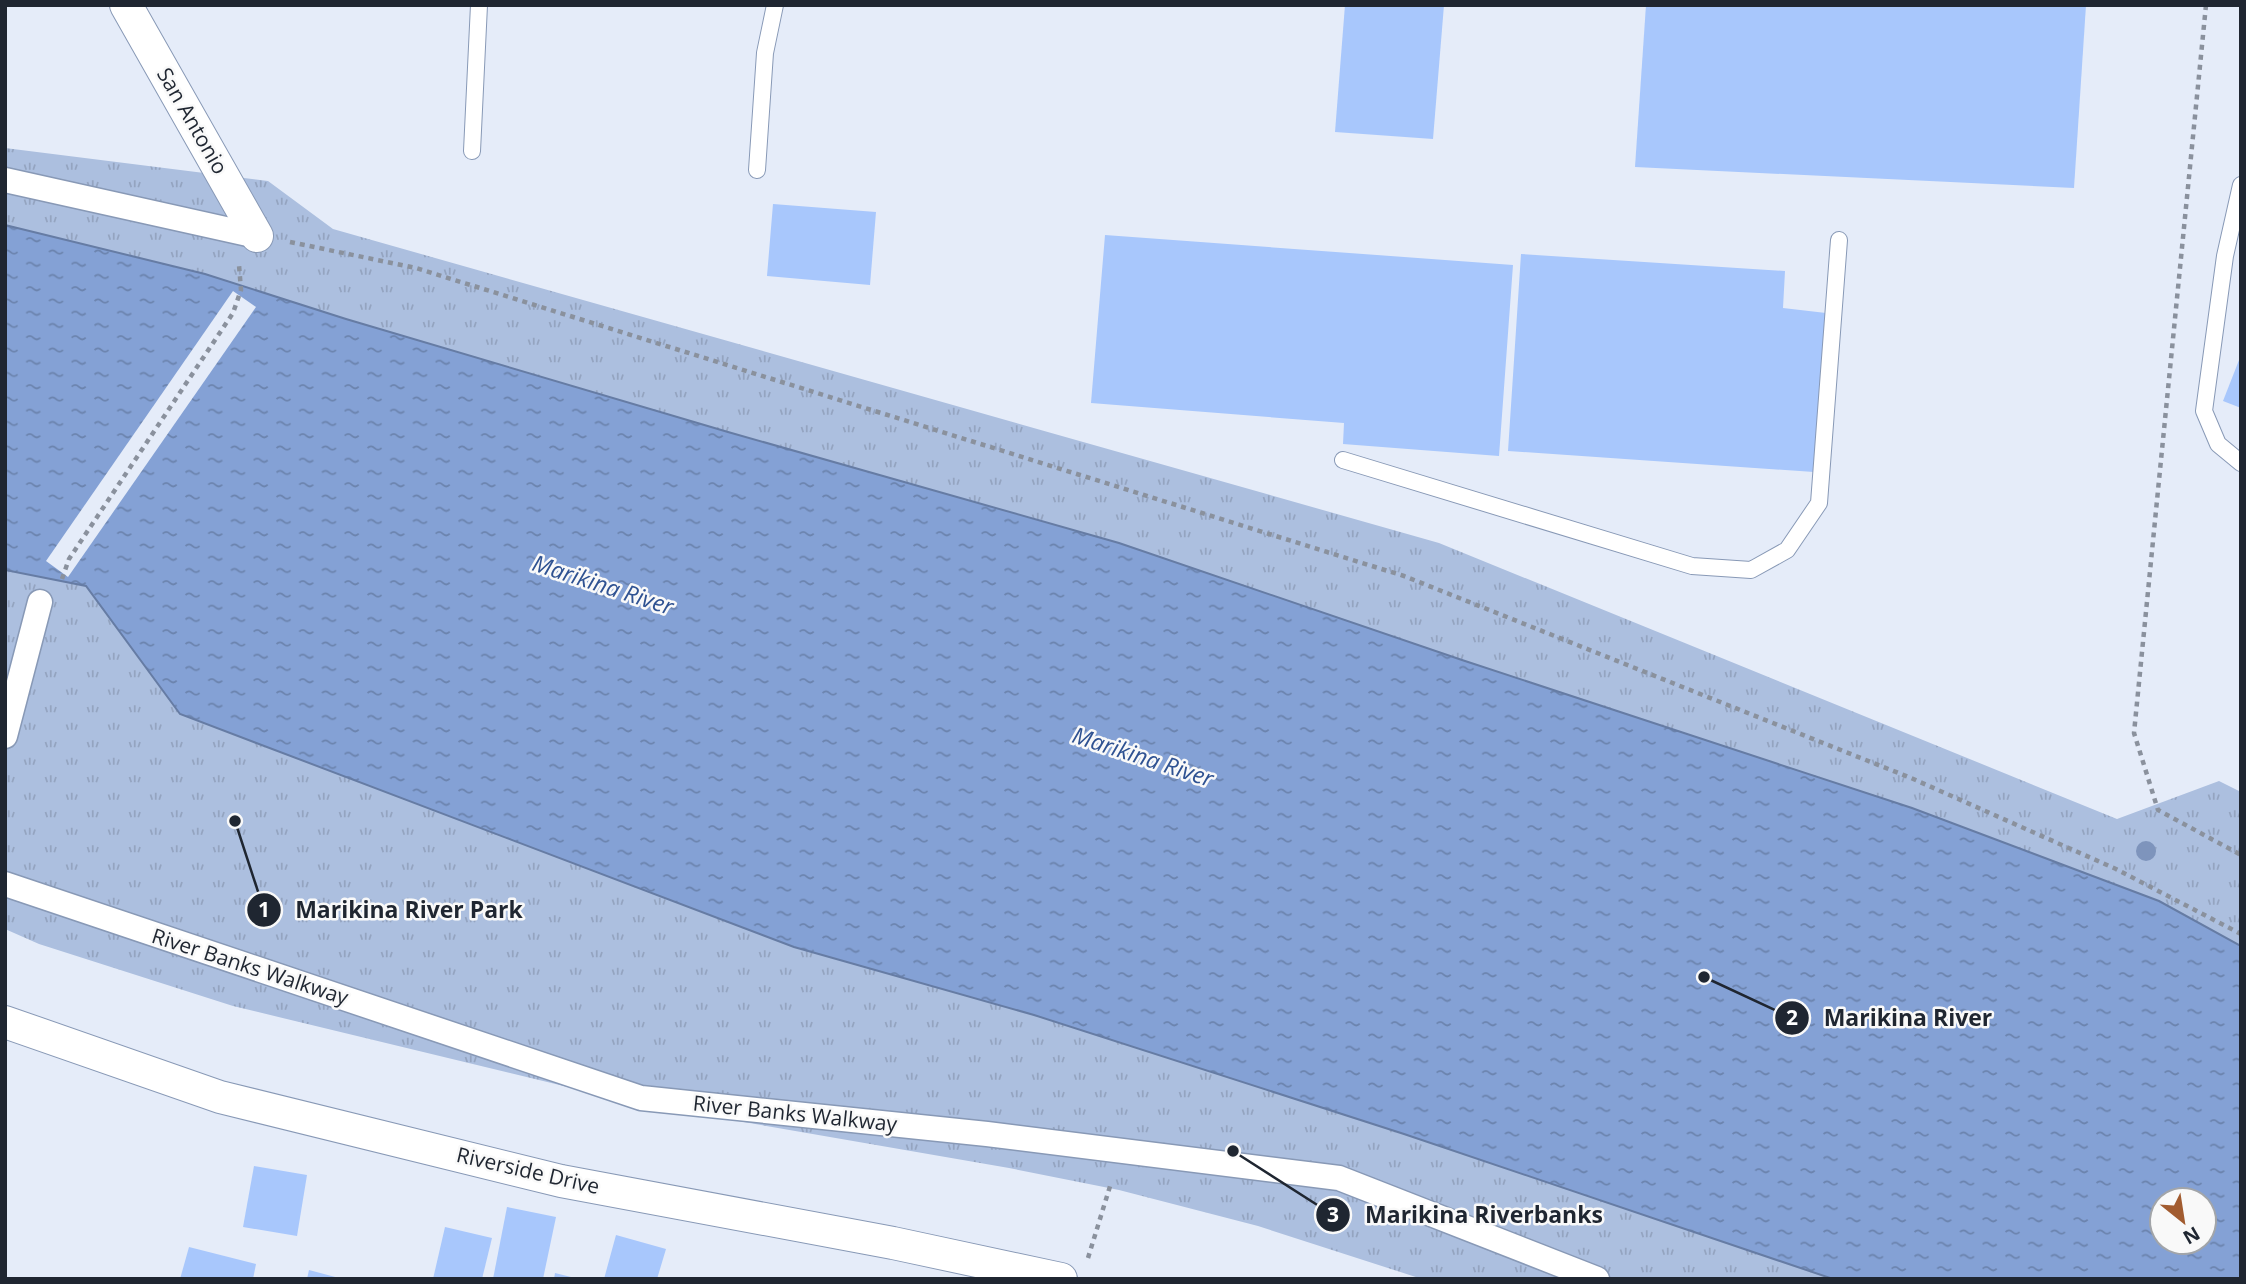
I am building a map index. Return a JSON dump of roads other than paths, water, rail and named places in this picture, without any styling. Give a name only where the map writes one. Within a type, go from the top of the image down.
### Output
[{"type":"street","name":"San Antonio","points":[[126,5],[257,236]]},
{"type":"street","points":[[5,180],[257,236]]},
{"type":"street","points":[[5,736],[40,602]]},
{"type":"street","name":"River Banks Walkway","points":[[5,884],[641,1098],[987,1134],[1339,1178],[1597,1279]]},
{"type":"street","name":"Riverside Drive","points":[[5,1022],[220,1097],[548,1177],[893,1243],[1073,1272]]},
{"type":"lane","points":[[472,151],[479,5]]},
{"type":"lane","points":[[757,170],[765,53],[775,5]]},
{"type":"lane","points":[[2241,185],[2204,411],[2218,444],[2241,463]]},
{"type":"lane","points":[[1343,460],[1692,566],[1751,570],[1787,550],[1819,503],[1839,240]]},
{"type":"water","points":[[5,225],[205,274],[346,319],[728,432],[1119,543],[1462,660],[1912,808],[2159,901],[2241,946],[2241,1279],[1833,1279],[1404,1134],[1034,1015],[794,947],[180,714],[86,586],[5,570]]},
{"type":"place","name":"Marikina River Park","points":[[235,821]]},
{"type":"place","name":"Marikina River","points":[[1704,977]]},
{"type":"place","name":"Marikina Riverbanks","points":[[1233,1151]]}]
